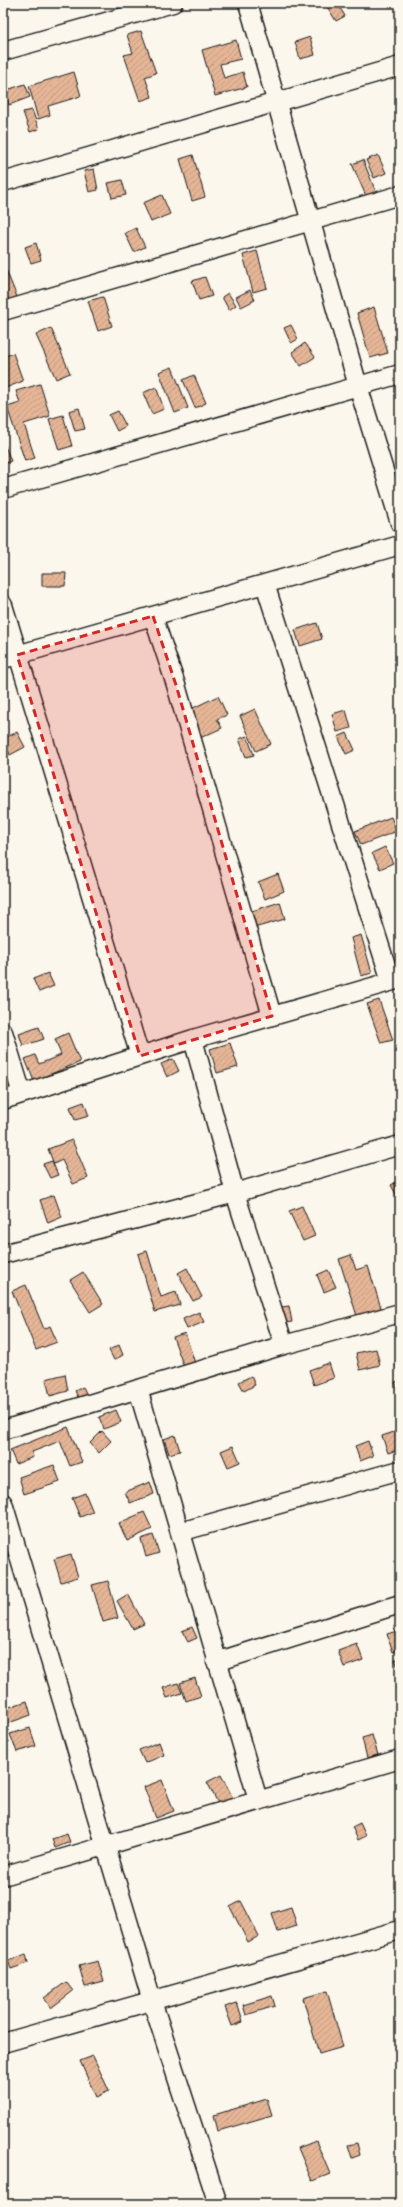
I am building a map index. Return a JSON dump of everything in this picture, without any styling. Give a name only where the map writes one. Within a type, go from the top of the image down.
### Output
[{"type":"street","points":[[3,51],[173,3]]},
{"type":"street","points":[[248,3],[309,220],[400,523]]},
{"type":"street","points":[[3,182],[400,66]]},
{"type":"street","points":[[3,311],[309,220],[400,195]]},
{"type":"street","points":[[3,489],[400,374]]},
{"type":"street","points":[[10,657],[400,545]]},
{"type":"street","points":[[3,1100],[193,1039],[396,980],[265,584]]},
{"type":"street","points":[[3,604],[10,657],[140,1056]]},
{"type":"street","points":[[153,616],[176,685],[272,1016]]},
{"type":"street","points":[[3,1032],[22,1094]]},
{"type":"street","points":[[193,1039],[235,1193],[284,1345]]},
{"type":"street","points":[[3,1254],[235,1193],[400,1145]]},
{"type":"street","points":[[3,1430],[284,1345],[400,1313]]},
{"type":"street","points":[[138,1389],[216,1662],[258,1800]]},
{"type":"street","points":[[180,1532],[400,1470]]},
{"type":"street","points":[[3,1503],[152,2000],[218,2204]]},
{"type":"street","points":[[216,1662],[400,1604]]},
{"type":"street","points":[[3,1876],[105,1844],[400,1759]]},
{"type":"street","points":[[3,2043],[400,1930]]},
{"type":"highlighted area","points":[[153,616],[176,685],[272,1016],[140,1056],[17,655]]},
{"type":"building","points":[[329,3],[337,3],[345,16],[336,21],[326,5]]},
{"type":"building","points":[[141,31],[156,73],[145,77],[152,97],[140,101],[124,55],[133,53],[127,35]]},
{"type":"building","points":[[310,37],[315,55],[300,59],[295,42]]},
{"type":"building","points":[[236,40],[241,59],[220,64],[224,78],[243,72],[247,87],[215,96],[202,50]]},
{"type":"building","points":[[74,72],[81,96],[48,106],[50,115],[38,119],[29,86]]},
{"type":"building","points":[[25,84],[30,97],[9,105],[4,91]]},
{"type":"building","points":[[32,110],[39,129],[30,132],[23,112]]},
{"type":"building","points":[[3,145],[7,158],[3,159]]},
{"type":"building","points":[[193,155],[205,197],[192,201],[180,159]]},
{"type":"building","points":[[378,155],[386,173],[374,178],[366,160]]},
{"type":"building","points":[[363,160],[376,192],[366,196],[352,164]]},
{"type":"building","points":[[94,169],[98,190],[89,192],[84,171]]},
{"type":"building","points":[[122,180],[126,195],[112,198],[108,183]]},
{"type":"building","points":[[162,195],[170,214],[151,222],[143,203]]},
{"type":"building","points":[[136,228],[145,247],[134,252],[125,233]]},
{"type":"building","points":[[36,243],[41,260],[31,263],[25,247]]},
{"type":"building","points":[[257,251],[267,288],[253,292],[243,255]]},
{"type":"building","points":[[6,270],[17,297],[6,302],[3,296],[3,271]]},
{"type":"building","points":[[205,277],[212,296],[199,300],[192,281]]},
{"type":"building","points":[[250,290],[255,300],[241,307],[236,297]]},
{"type":"building","points":[[228,293],[236,305],[229,310],[222,297]]},
{"type":"building","points":[[103,297],[112,326],[98,331],[88,301]]},
{"type":"building","points":[[374,307],[388,353],[370,358],[357,313]]},
{"type":"building","points":[[291,325],[298,339],[291,343],[284,328]]},
{"type":"building","points":[[51,328],[70,373],[56,379],[36,335]]},
{"type":"building","points":[[305,343],[315,357],[301,366],[292,352]]},
{"type":"building","points":[[13,353],[23,381],[3,389],[3,357]]},
{"type":"building","points":[[172,367],[188,408],[175,413],[159,372]]},
{"type":"building","points":[[194,375],[206,403],[195,408],[183,380]]},
{"type":"building","points":[[40,384],[50,416],[24,424],[35,458],[25,461],[7,407],[20,403],[16,391]]},
{"type":"building","points":[[156,387],[164,409],[152,414],[143,393]]},
{"type":"building","points":[[3,395],[7,404],[3,406]]},
{"type":"building","points":[[79,408],[85,429],[75,431],[69,411]]},
{"type":"building","points":[[118,411],[126,426],[117,431],[109,415]]},
{"type":"building","points":[[63,415],[72,446],[59,450],[49,419]]},
{"type":"building","points":[[3,441],[11,461],[3,464]]},
{"type":"building","points":[[42,573],[66,573],[65,586],[42,586]]},
{"type":"building","points":[[317,623],[322,639],[300,646],[295,630]]},
{"type":"building","points":[[218,696],[227,715],[217,719],[222,728],[200,738],[187,711]]},
{"type":"building","points":[[255,709],[271,744],[256,751],[240,716]]},
{"type":"building","points":[[346,710],[351,728],[337,732],[332,714]]},
{"type":"building","points":[[17,732],[25,747],[10,755],[3,739]]},
{"type":"building","points":[[347,733],[355,750],[346,754],[338,737]]},
{"type":"building","points":[[247,736],[254,755],[246,757],[239,739]]},
{"type":"building","points":[[391,817],[397,831],[361,845],[355,831]]},
{"type":"building","points":[[385,847],[393,863],[380,869],[372,853]]},
{"type":"building","points":[[278,874],[284,891],[265,899],[258,882]]},
{"type":"building","points":[[280,902],[285,919],[254,928],[249,912]]},
{"type":"building","points":[[361,935],[372,973],[361,976],[351,938]]},
{"type":"building","points":[[48,973],[54,986],[39,992],[33,979]]},
{"type":"building","points":[[379,1000],[393,1040],[381,1043],[367,1004]]},
{"type":"building","points":[[39,1027],[44,1039],[23,1046],[19,1034]]},
{"type":"building","points":[[68,1033],[80,1062],[34,1081],[25,1059],[35,1055],[39,1064],[61,1055],[55,1039]]},
{"type":"building","points":[[230,1043],[238,1067],[217,1073],[210,1049]]},
{"type":"building","points":[[173,1059],[179,1071],[167,1077],[161,1064]]},
{"type":"building","points":[[84,1102],[89,1116],[75,1120],[70,1107]]},
{"type":"building","points":[[72,1140],[88,1178],[73,1184],[62,1160],[54,1164],[48,1149]]},
{"type":"building","points":[[52,1161],[58,1175],[50,1178],[43,1164]]},
{"type":"building","points":[[400,1180],[400,1202],[391,1185]]},
{"type":"building","points":[[54,1195],[62,1217],[48,1223],[40,1200]]},
{"type":"building","points":[[302,1206],[315,1236],[303,1241],[289,1211]]},
{"type":"building","points":[[147,1251],[161,1297],[176,1292],[180,1305],[155,1312],[138,1254]]},
{"type":"building","points":[[351,1255],[356,1270],[368,1266],[381,1308],[357,1316],[339,1259]]},
{"type":"building","points":[[187,1268],[202,1297],[193,1301],[178,1273]]},
{"type":"building","points":[[328,1270],[336,1287],[324,1292],[317,1275]]},
{"type":"building","points":[[83,1272],[103,1304],[90,1312],[70,1280]]},
{"type":"building","points":[[26,1285],[44,1329],[50,1326],[57,1342],[36,1350],[12,1291]]},
{"type":"building","points":[[289,1306],[292,1322],[285,1323],[282,1307]]},
{"type":"building","points":[[199,1312],[204,1322],[187,1329],[183,1319]]},
{"type":"building","points":[[185,1333],[195,1363],[184,1367],[173,1337]]},
{"type":"building","points":[[119,1345],[123,1355],[114,1360],[109,1350]]},
{"type":"building","points":[[376,1349],[380,1365],[360,1370],[356,1353]]},
{"type":"building","points":[[329,1363],[334,1378],[314,1385],[309,1370]]},
{"type":"building","points":[[400,1364],[400,1378],[396,1365]]},
{"type":"building","points":[[65,1374],[68,1391],[50,1396],[46,1379]]},
{"type":"building","points":[[251,1376],[255,1385],[244,1391],[239,1382]]},
{"type":"building","points":[[400,1381],[400,1395],[399,1396],[395,1382]]},
{"type":"building","points":[[83,1387],[88,1397],[80,1401],[75,1391]]},
{"type":"building","points":[[116,1410],[121,1422],[104,1429],[99,1417]]},
{"type":"building","points":[[68,1427],[82,1462],[70,1466],[60,1441],[32,1452],[33,1457],[16,1464],[10,1450]]},
{"type":"building","points":[[400,1430],[400,1449],[388,1453],[382,1436]]},
{"type":"building","points":[[102,1431],[111,1441],[99,1453],[90,1443]]},
{"type":"building","points":[[175,1435],[180,1451],[169,1454],[164,1439]]},
{"type":"building","points":[[368,1441],[373,1456],[360,1461],[355,1446]]},
{"type":"building","points":[[233,1446],[240,1462],[228,1467],[221,1451]]},
{"type":"building","points":[[54,1465],[60,1482],[24,1494],[19,1477]]},
{"type":"building","points":[[150,1482],[154,1494],[130,1503],[125,1492]]},
{"type":"building","points":[[85,1493],[93,1512],[80,1517],[72,1498]]},
{"type":"building","points":[[144,1512],[152,1529],[127,1541],[119,1523]]},
{"type":"building","points":[[153,1535],[159,1553],[146,1557],[141,1539]]},
{"type":"building","points":[[71,1554],[78,1577],[61,1582],[54,1559]]},
{"type":"building","points":[[108,1581],[118,1618],[103,1622],[92,1585]]},
{"type":"building","points":[[128,1594],[144,1624],[133,1629],[117,1601]]},
{"type":"building","points":[[192,1627],[197,1638],[188,1642],[182,1631]]},
{"type":"building","points":[[400,1630],[400,1650],[393,1652],[387,1634]]},
{"type":"building","points":[[357,1644],[363,1660],[344,1667],[338,1651]]},
{"type":"building","points":[[400,1658],[400,1672],[395,1660]]},
{"type":"building","points":[[195,1678],[201,1696],[186,1701],[180,1683]]},
{"type":"building","points":[[178,1683],[182,1693],[167,1698],[163,1688]]},
{"type":"building","points":[[27,1701],[31,1715],[3,1725],[3,1709]]},
{"type":"building","points":[[30,1728],[36,1746],[17,1752],[10,1734]]},
{"type":"building","points":[[372,1735],[378,1755],[367,1758],[362,1738]]},
{"type":"building","points":[[159,1742],[164,1755],[145,1763],[139,1750]]},
{"type":"building","points":[[221,1775],[233,1798],[219,1805],[207,1782]]},
{"type":"building","points":[[162,1780],[174,1811],[156,1818],[144,1787]]},
{"type":"building","points":[[360,1823],[366,1836],[358,1840],[352,1827]]},
{"type":"building","points":[[67,1834],[70,1842],[55,1848],[52,1839]]},
{"type":"building","points":[[241,1901],[259,1936],[248,1942],[230,1907]]},
{"type":"building","points":[[291,1907],[297,1926],[278,1932],[272,1913]]},
{"type":"building","points":[[26,1954],[28,1963],[11,1969],[8,1961]]},
{"type":"building","points":[[98,1961],[104,1982],[85,1987],[79,1966]]},
{"type":"building","points":[[66,1982],[73,1991],[51,2008],[44,1998]]},
{"type":"building","points":[[327,1991],[343,2047],[319,2054],[303,1998]]},
{"type":"building","points":[[272,1996],[275,2006],[246,2015],[243,2005]]},
{"type":"building","points":[[237,2003],[243,2022],[232,2026],[225,2007]]},
{"type":"building","points":[[93,2056],[109,2091],[96,2097],[80,2061]]},
{"type":"building","points":[[267,2099],[272,2115],[218,2131],[214,2115]]},
{"type":"building","points":[[316,2141],[330,2174],[312,2181],[298,2148]]},
{"type":"building","points":[[357,2143],[360,2155],[352,2158],[348,2145]]}]
